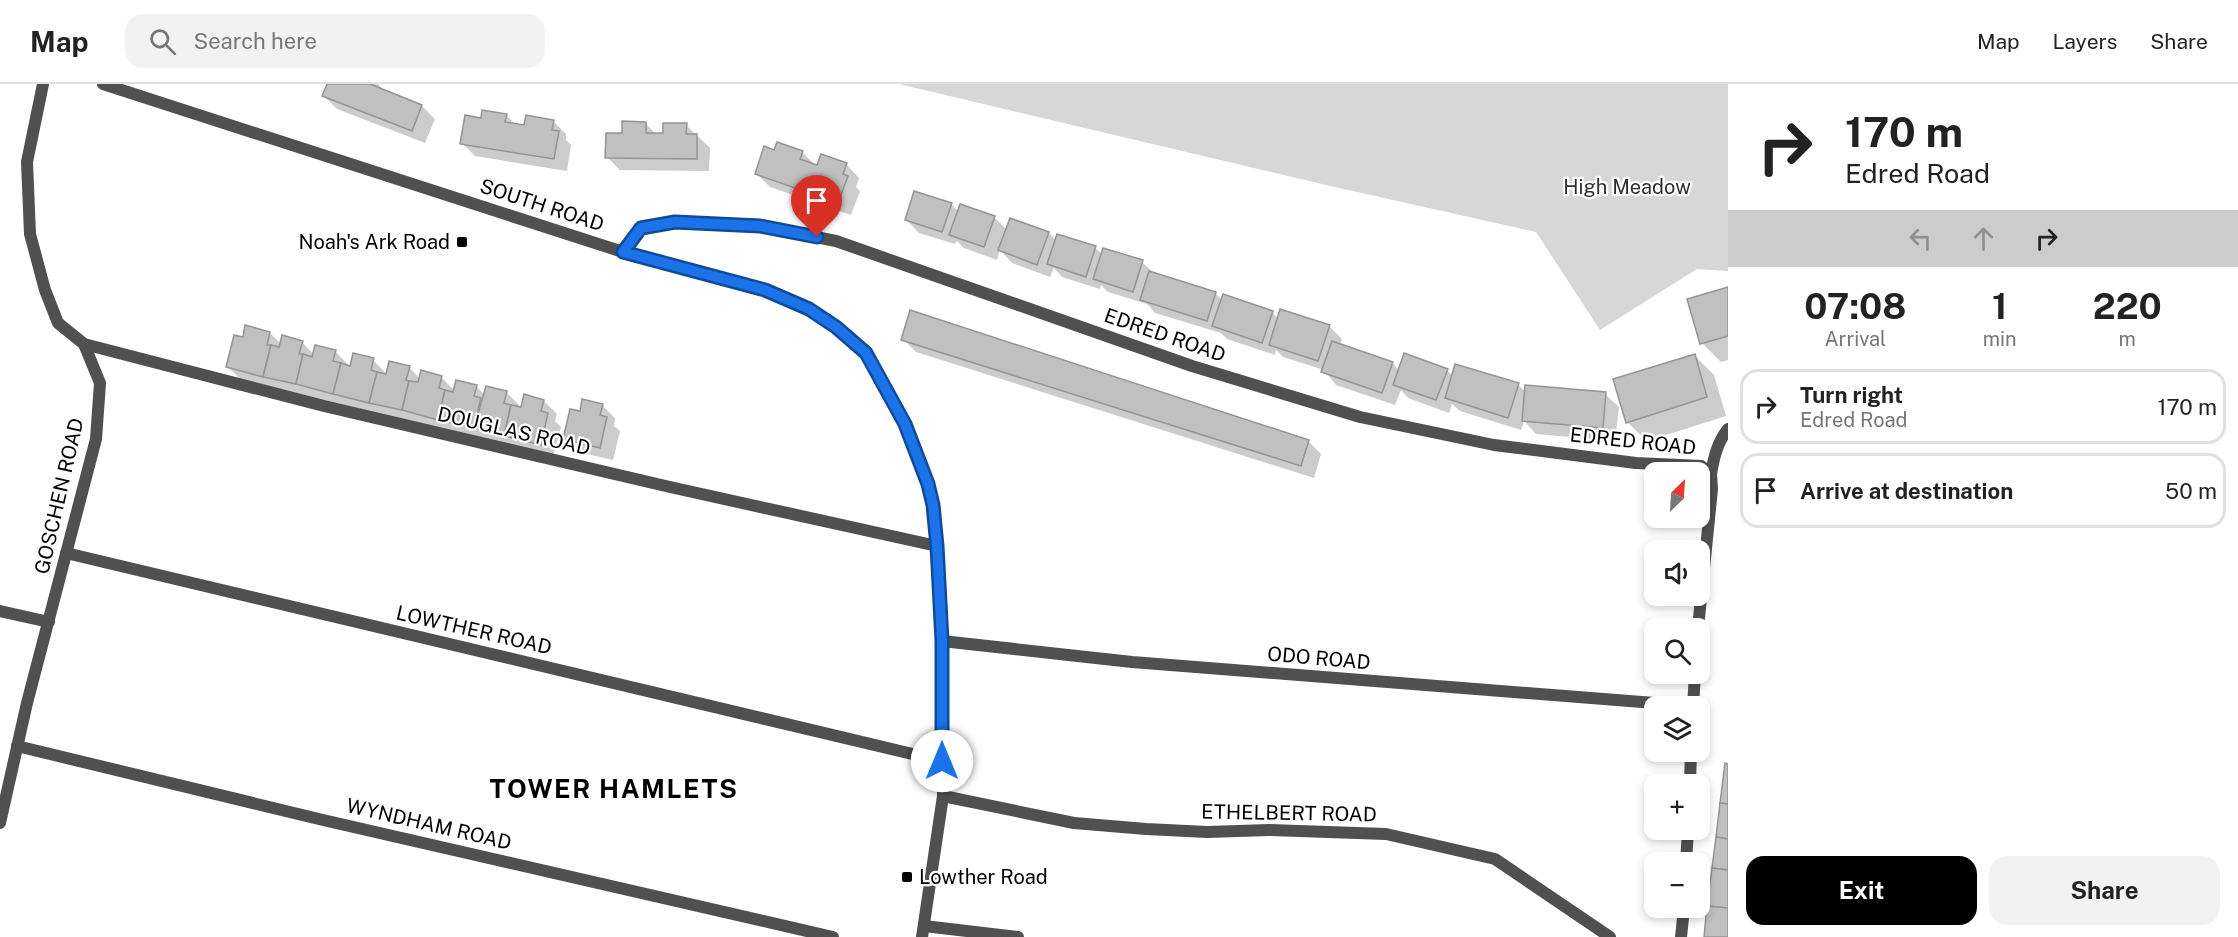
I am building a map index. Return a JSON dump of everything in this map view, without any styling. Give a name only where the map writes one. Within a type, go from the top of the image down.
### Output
[{"type":"street","name":"GOSCHEN ROAD","points":[[0,823],[17,746],[96,439],[100,383],[84,344],[58,323],[45,290],[30,234],[27,162],[43,84]]},
{"type":"street","name":"SOUTH ROAD","points":[[103,84],[623,252],[765,290],[809,309],[836,327],[866,353],[905,424],[928,484],[933,505],[942,641],[943,796],[923,932]]},
{"type":"street","name":"EDRED ROAD","points":[[623,252],[641,228],[675,222],[760,226],[836,241],[1192,366],[1360,417],[1494,445],[1636,462],[1701,466],[1711,474]]},
{"type":"street","name":"DOUGLAS ROAD","points":[[84,344],[324,406],[669,487],[937,546]]},
{"type":"street","points":[[1699,618],[1712,489],[1711,474],[1716,450],[1728,429]]},
{"type":"street","name":"LOWTHER ROAD","points":[[66,553],[942,761]]},
{"type":"street","points":[[0,611],[49,622]]},
{"type":"street","name":"ODO ROAD","points":[[942,641],[1132,662],[1644,702]]},
{"type":"street","name":"WYNDHAM ROAD","points":[[17,746],[323,820],[833,937]]},
{"type":"street","name":"ETHELBERT ROAD","points":[[943,796],[1074,823],[1208,832],[1269,830],[1386,834],[1495,859],[1610,937]]},
{"type":"street","points":[[1681,937],[1683,918]]},
{"type":"street","points":[[923,932],[1018,937]]},
{"type":"green space","name":"High Meadow","points":[[899,84],[1728,84],[1728,271],[1697,269],[1600,330],[1536,232]]},
{"type":"building","points":[[327,84],[370,84],[422,105],[412,131],[322,96]]},
{"type":"building","points":[[482,110],[507,114],[505,122],[524,125],[526,115],[554,120],[552,130],[559,131],[554,159],[460,144],[465,115],[481,118]]},
{"type":"building","points":[[622,121],[646,122],[646,133],[663,133],[663,123],[687,123],[686,134],[697,134],[697,159],[605,158],[606,133],[622,133]]},
{"type":"building","points":[[777,142],[803,151],[800,159],[817,165],[821,154],[847,163],[843,174],[848,176],[838,203],[755,174],[764,146],[774,150]]},
{"type":"building","points":[[914,191],[952,203],[942,232],[905,220]]},
{"type":"building","points":[[960,204],[995,216],[984,247],[949,235]]},
{"type":"building","points":[[1010,218],[1049,232],[1037,265],[998,250]]},
{"type":"building","points":[[1057,234],[1096,246],[1086,277],[1047,264]]},
{"type":"building","points":[[1103,248],[1143,260],[1133,292],[1093,279]]},
{"type":"building","points":[[1149,271],[1216,292],[1207,321],[1140,300]]},
{"type":"building","points":[[1728,287],[1728,336],[1700,344],[1687,299]]},
{"type":"building","points":[[1223,294],[1273,311],[1262,343],[1212,326]]},
{"type":"building","points":[[1280,309],[1330,325],[1318,361],[1269,345]]},
{"type":"building","points":[[910,310],[1309,440],[1301,466],[901,340]]},
{"type":"building","points":[[245,325],[270,332],[267,345],[271,345],[263,377],[226,367],[234,335],[243,337]]},
{"type":"building","points":[[282,335],[303,341],[299,354],[303,354],[296,384],[263,377],[271,345],[279,347]]},
{"type":"building","points":[[1332,341],[1393,362],[1382,393],[1321,372]]},
{"type":"building","points":[[315,345],[336,350],[333,361],[341,363],[333,394],[296,384],[303,354],[312,357]]},
{"type":"building","points":[[353,353],[374,358],[371,370],[377,372],[369,403],[333,394],[341,363],[350,366]]},
{"type":"building","points":[[1404,353],[1448,369],[1436,400],[1393,385]]},
{"type":"building","points":[[1695,354],[1707,397],[1626,423],[1613,379]]},
{"type":"building","points":[[389,361],[410,366],[402,410],[369,403],[377,372],[386,374]]},
{"type":"building","points":[[1455,364],[1519,383],[1508,418],[1445,398]]},
{"type":"building","points":[[421,370],[442,376],[439,388],[445,390],[438,420],[402,410],[409,381],[418,382]]},
{"type":"building","points":[[456,380],[477,385],[474,396],[481,398],[474,428],[438,420],[445,390],[453,392]]},
{"type":"building","points":[[1525,385],[1606,392],[1603,428],[1522,421]]},
{"type":"building","points":[[486,386],[507,391],[504,403],[511,405],[504,436],[474,428]]},
{"type":"building","points":[[524,394],[544,400],[541,411],[548,413],[541,445],[504,436],[511,405],[521,407]]},
{"type":"building","points":[[582,399],[603,404],[600,415],[607,417],[600,448],[563,439],[570,409],[580,411]]},
{"type":"building","points":[[1725,763],[1728,764],[1728,804],[1720,803]]},
{"type":"building","points":[[1720,803],[1728,804],[1728,839],[1716,837]]},
{"type":"building","points":[[1716,837],[1728,839],[1728,870],[1712,868]]},
{"type":"building","points":[[1712,868],[1728,870],[1728,908],[1710,906]]},
{"type":"building","points":[[1710,906],[1728,908],[1728,937],[1704,937],[1706,918],[1710,918]]},
{"type":"place","name":"Noah's Ark Road","points":[[462,242]]},
{"type":"place","name":"Lowther Road","points":[[907,877]]},
{"type":"district","name":"TOWER HAMLETS","points":[[614,789]]},
{"type":"route","points":[[817,237],[760,226],[675,222],[641,228],[623,252],[765,290],[809,309],[836,327],[866,353],[905,424],[928,484],[933,505],[942,641],[942,761]]}]
